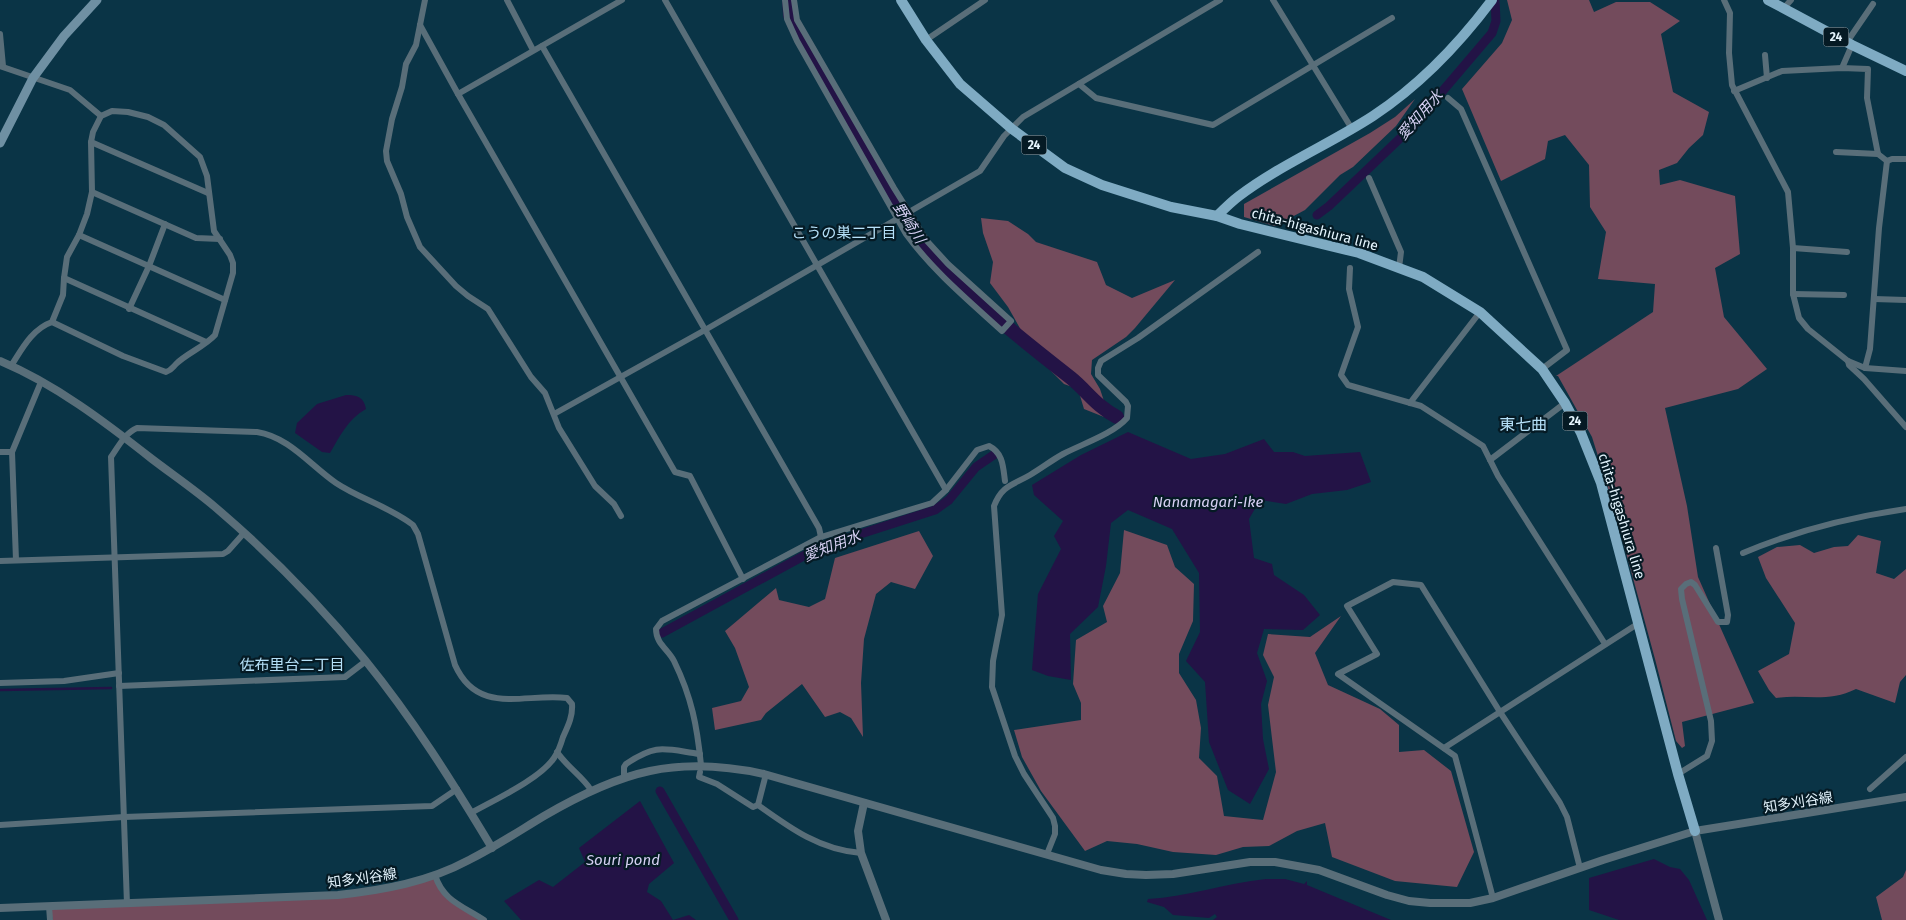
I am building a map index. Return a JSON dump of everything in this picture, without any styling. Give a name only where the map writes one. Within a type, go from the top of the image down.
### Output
[{"type":"main road","points":[[0,143],[33,78],[70,29],[97,0]]},
{"type":"main road","name":"chita-higashiura line","points":[[901,0],[926,40],[960,84],[1012,129],[1065,168],[1102,185],[1171,207],[1217,216],[1240,224],[1359,253],[1423,277],[1480,312],[1542,370],[1581,433],[1600,483],[1695,832]]},
{"type":"main road","name":"24","points":[[1768,0],[1906,71]]},
{"type":"main road","name":"chita-higashiura line","points":[[1217,216],[1239,196],[1352,129],[1390,104],[1438,63],[1464,36],[1490,3]]},
{"type":"street","points":[[425,0],[416,45],[406,64],[402,86],[392,119],[386,151],[387,161],[420,247],[456,286],[488,309],[517,352],[531,377],[546,393],[559,428],[595,486],[614,504],[621,516]]},
{"type":"street","points":[[507,0],[534,50]]},
{"type":"street","points":[[458,94],[622,0]]},
{"type":"street","points":[[665,0],[946,490]]},
{"type":"street","points":[[785,0],[788,19],[797,41],[898,218],[926,260],[1002,331],[1010,321],[936,252],[923,236],[798,20],[794,0]]},
{"type":"street","points":[[926,40],[985,0]]},
{"type":"street","points":[[554,414],[705,330],[980,171],[1004,136],[1023,118],[1220,0]]},
{"type":"street","points":[[1272,0],[1352,129]]},
{"type":"street","points":[[1724,0],[1730,14],[1729,67],[1734,91],[1788,192],[1794,248],[1793,294],[1799,318],[1808,329],[1848,362],[1864,378],[1906,427]]},
{"type":"street","points":[[1783,9],[1792,0]]},
{"type":"street","points":[[1842,68],[1849,43],[1873,4]]},
{"type":"street","points":[[1079,84],[1096,98],[1212,125],[1392,18]]},
{"type":"street","points":[[420,25],[675,472],[690,476],[743,579]]},
{"type":"street","points":[[0,34],[1,66],[70,90],[101,116]]},
{"type":"street","points":[[542,46],[822,537]]},
{"type":"street","points":[[1765,55],[1767,78]]},
{"type":"street","points":[[1734,91],[1782,71],[1842,68],[1868,69],[1867,98],[1878,154]]},
{"type":"street","points":[[1448,98],[1461,109],[1567,350],[1542,370]]},
{"type":"street","points":[[11,366],[29,339],[42,326],[52,322],[63,295],[68,256],[87,214],[92,192],[90,142],[101,116],[112,111],[128,112],[148,117],[164,125],[200,158],[207,176],[214,231],[227,249],[233,263],[233,273],[215,335],[176,364],[170,371],[166,372],[124,356],[52,322]]},
{"type":"street","points":[[90,142],[208,193]]},
{"type":"street","points":[[1836,152],[1878,154],[1887,161]]},
{"type":"street","points":[[1887,161],[1892,158],[1906,159]]},
{"type":"street","points":[[1865,368],[1870,349],[1878,228],[1887,161]]},
{"type":"street","points":[[1369,178],[1401,252],[1399,268]]},
{"type":"street","points":[[92,192],[196,238],[220,239]]},
{"type":"street","points":[[129,309],[149,266],[165,224]]},
{"type":"street","points":[[79,235],[225,300]]},
{"type":"street","points":[[1794,248],[1847,252]]},
{"type":"street","points":[[1047,854],[1055,826],[1015,756],[992,687],[992,668],[1002,615],[994,506],[997,497],[1010,485],[1030,475],[1061,455],[1117,426],[1127,418],[1128,406],[1126,402],[1098,375],[1098,368],[1101,362],[1138,338],[1258,252]]},
{"type":"street","points":[[1350,268],[1349,289],[1358,327],[1341,375],[1348,385],[1410,403],[1434,413],[1483,446],[1498,476],[1605,644]]},
{"type":"street","points":[[64,278],[129,309],[206,342]]},
{"type":"street","points":[[1793,294],[1844,295]]},
{"type":"street","points":[[1874,299],[1906,300]]},
{"type":"street","points":[[1410,403],[1480,312]]},
{"type":"street","points":[[0,361],[41,382],[77,404],[125,438],[215,507],[277,564],[366,660],[416,727],[457,789],[492,848]]},
{"type":"street","points":[[1848,362],[1865,368],[1906,371]]},
{"type":"street","points":[[16,560],[12,452],[41,382]]},
{"type":"street","points":[[1490,460],[1564,403]]},
{"type":"street","points":[[127,904],[111,457],[132,430],[137,428],[257,432],[269,434],[285,442],[336,482],[413,525],[418,534],[455,665],[460,675],[472,689],[491,698],[529,700],[567,698],[572,704],[572,712],[557,752],[550,763],[537,775],[471,813]]},
{"type":"street","points":[[758,805],[753,807],[717,784],[699,777],[700,754],[696,720],[673,659],[660,644],[656,636],[656,629],[662,621],[822,537],[932,503],[946,490],[977,450],[989,446],[997,450],[1006,481]]},
{"type":"street","points":[[0,452],[12,452]]},
{"type":"street","points":[[1744,553],[1778,538],[1864,516],[1906,509]]},
{"type":"street","points":[[0,561],[223,554],[244,533]]},
{"type":"street","points":[[1678,774],[1707,756],[1712,741],[1711,721],[1681,589],[1690,582],[1694,585],[1718,622],[1727,622],[1728,615],[1716,548]]},
{"type":"street","points":[[1493,898],[1454,756],[1338,674],[1377,654],[1346,606],[1393,582],[1421,585],[1500,712],[1560,803],[1567,817],[1580,868]]},
{"type":"street","points":[[1444,748],[1639,623]]},
{"type":"street","points":[[120,686],[345,677],[366,660]]},
{"type":"street","points":[[0,683],[64,681],[119,673]]},
{"type":"street","points":[[624,777],[624,767],[626,764],[650,750],[667,749],[700,754]]},
{"type":"street","points":[[557,752],[564,763],[591,790]]},
{"type":"street","points":[[1870,790],[1906,757]]},
{"type":"street","name":"知多刈谷線","points":[[0,908],[338,896],[402,886],[469,861],[545,815],[591,790],[624,777],[658,768],[700,769],[733,767],[766,774],[1101,870],[1136,875],[1174,874],[1250,862],[1275,862],[1319,870],[1409,901],[1451,904],[1470,903],[1493,898],[1695,832],[1906,797]]},
{"type":"street","points":[[758,805],[766,774]]},
{"type":"street","points":[[0,826],[124,817],[432,806],[457,789]]},
{"type":"street","points":[[864,803],[858,831],[861,853],[886,920]]},
{"type":"street","points":[[758,805],[796,832],[827,847],[861,853]]},
{"type":"street","points":[[1695,832],[1719,920]]},
{"type":"street","points":[[435,875],[438,884],[448,898],[484,920]]},
{"type":"street","points":[[49,906],[50,920]]},
{"type":"shaded area","points":[[1507,0],[1589,0],[1594,12],[1616,2],[1650,2],[1680,21],[1661,34],[1673,92],[1709,112],[1703,135],[1677,163],[1659,170],[1660,185],[1680,180],[1735,196],[1740,254],[1715,268],[1724,317],[1767,369],[1738,389],[1665,408],[1687,506],[1698,577],[1754,703],[1682,722],[1685,746],[1682,748],[1676,741],[1612,501],[1592,437],[1558,376],[1556,376],[1653,312],[1655,284],[1598,279],[1606,232],[1590,207],[1589,165],[1565,135],[1548,141],[1545,159],[1501,181],[1462,89],[1502,43],[1512,20]]},
{"type":"shaded area","points":[[1415,99],[1396,126],[1353,167],[1340,175],[1305,210],[1275,226],[1244,217],[1244,204],[1370,133],[1395,117]]},
{"type":"shaded area","points":[[981,218],[1008,221],[1028,234],[1036,242],[1097,262],[1106,285],[1132,298],[1175,280],[1126,337],[1092,360],[1091,374],[1100,389],[1104,401],[1104,417],[1084,409],[1078,389],[1064,384],[1035,355],[1008,307],[990,283],[993,262],[983,233]]},
{"type":"shaded area","points":[[1124,530],[1167,545],[1175,567],[1194,584],[1193,621],[1179,654],[1179,673],[1196,700],[1201,728],[1199,758],[1217,776],[1224,816],[1263,820],[1276,772],[1268,705],[1274,677],[1263,655],[1268,634],[1310,637],[1341,616],[1315,653],[1328,685],[1380,709],[1399,725],[1399,752],[1424,750],[1451,771],[1474,852],[1457,887],[1395,881],[1332,857],[1325,823],[1297,831],[1269,846],[1243,847],[1216,855],[1173,852],[1137,844],[1107,841],[1085,851],[1041,791],[1022,757],[1014,730],[1081,720],[1081,703],[1073,684],[1076,640],[1107,622],[1103,606],[1120,573]]},
{"type":"shaded area","points":[[919,531],[933,556],[915,589],[891,582],[876,594],[864,639],[861,683],[863,737],[851,718],[840,712],[825,717],[802,684],[766,713],[761,720],[715,730],[712,708],[741,701],[749,687],[735,648],[725,631],[776,588],[779,600],[809,607],[825,599],[835,558]]},
{"type":"shaded area","points":[[1858,535],[1881,541],[1876,573],[1894,579],[1906,569],[1906,675],[1900,682],[1895,703],[1856,689],[1836,696],[1776,698],[1758,671],[1789,654],[1795,623],[1766,578],[1758,557],[1777,547],[1800,545],[1814,553],[1834,547],[1848,546]]},
{"type":"shaded area","points":[[1906,870],[1906,920],[1882,920],[1876,897],[1903,877]]},
{"type":"shaded area","points":[[435,875],[448,898],[484,920],[53,920],[49,906],[338,895]]},
{"type":"water","points":[[346,395],[362,399],[366,409],[349,423],[330,453],[322,452],[295,433],[297,423],[317,404]]},
{"type":"water","name":"Nanamagari-Ike","points":[[1128,432],[1191,459],[1225,454],[1264,439],[1274,452],[1293,452],[1305,456],[1360,452],[1371,482],[1347,490],[1312,494],[1286,504],[1260,500],[1249,519],[1254,558],[1272,564],[1274,575],[1304,595],[1320,615],[1303,630],[1264,629],[1257,653],[1267,681],[1261,704],[1263,739],[1269,769],[1250,804],[1228,790],[1209,742],[1205,682],[1186,661],[1200,632],[1199,573],[1172,529],[1128,510],[1111,523],[1106,566],[1098,607],[1070,634],[1071,680],[1048,676],[1032,670],[1038,594],[1061,549],[1054,536],[1063,521],[1034,495],[1032,485],[1081,455]]},
{"type":"water","name":"Souri pond","points":[[640,801],[674,863],[649,884],[647,892],[661,901],[673,920],[521,920],[504,901],[539,880],[553,887],[585,862],[579,848]]},
{"type":"water","points":[[1654,859],[1670,867],[1680,869],[1689,880],[1707,920],[1619,920],[1589,910],[1589,878]]},
{"type":"water","points":[[1266,879],[1285,879],[1304,884],[1307,881],[1307,885],[1391,920],[1213,920],[1217,917],[1215,914],[1209,918],[1173,915],[1164,907],[1147,902],[1148,899],[1178,896]]},
{"type":"water","points":[[689,915],[696,920],[673,920]]},
{"type":"waterway","name":"野崎川","points":[[789,0],[790,15],[795,26],[913,233],[967,292],[1071,378],[1097,403],[1117,417]]},
{"type":"waterway","name":"愛知用水","points":[[1317,215],[1329,206],[1412,127],[1492,33],[1496,21],[1495,0]]},
{"type":"waterway","name":"愛知用水","points":[[662,633],[820,547],[935,510],[949,500],[976,467],[995,454]]},
{"type":"waterway","points":[[0,690],[111,688]]},
{"type":"waterway","name":"愛知用水","points":[[660,791],[734,920]]},
{"type":"district","name":"こうの巣二丁目","points":[[844,233]]},
{"type":"district","name":"東七曲","points":[[1523,424]]},
{"type":"district","name":"佐布里台二丁目","points":[[292,665]]}]
